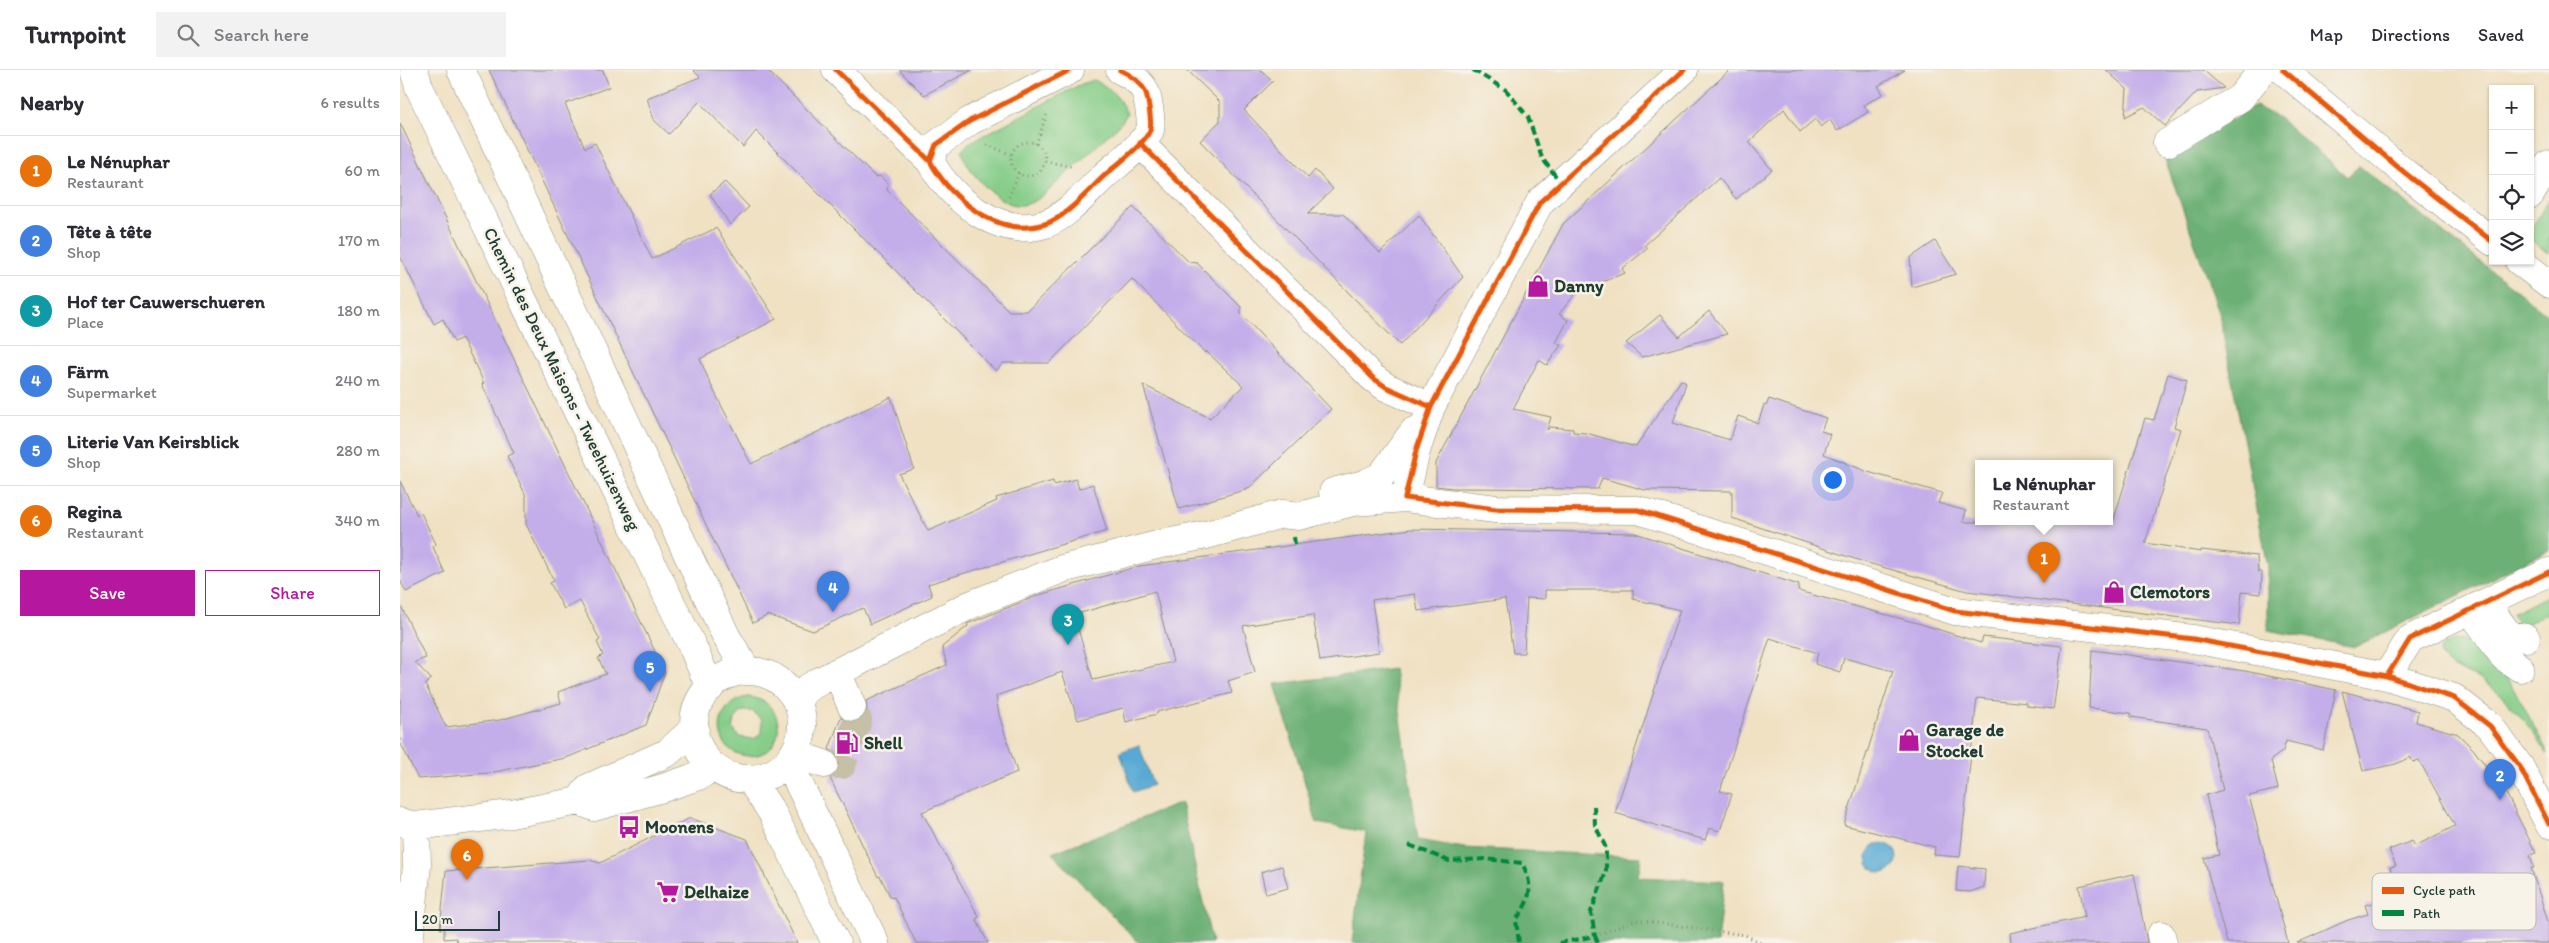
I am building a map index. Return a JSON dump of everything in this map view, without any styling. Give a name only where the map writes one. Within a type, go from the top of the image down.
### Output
[{"type":"street","name":"Chemin des Deux Maisons - Tweehuizenweg","points":[[414,70],[419,87],[698,658],[710,688]]},
{"type":"street","name":"Chemin des Deux Maisons - Tweehuizenweg","points":[[461,70],[722,627],[747,671]]},
{"type":"street","points":[[836,70],[930,161],[938,175],[971,208],[998,223],[1023,228],[1047,224],[1072,206],[1140,143],[1150,130],[1150,115],[1145,90],[1128,73],[1120,70]]},
{"type":"street","points":[[930,161],[936,145],[970,121],[1070,70]]},
{"type":"street","points":[[1282,514],[1295,502],[1364,484],[1381,476],[1431,407],[1540,202],[1684,70]]},
{"type":"street","points":[[2167,143],[2240,98],[2263,70]]},
{"type":"street","points":[[2283,70],[2405,173],[2489,239]]},
{"type":"street","points":[[1140,143],[1373,378],[1386,387],[1431,407]]},
{"type":"street","points":[[2534,188],[2549,164]]},
{"type":"street","points":[[2523,265],[2549,284]]},
{"type":"street","points":[[1405,498],[1416,451],[1431,407]]},
{"type":"street","points":[[796,701],[806,689],[970,605],[1062,569],[1156,545],[1206,535],[1282,514],[1299,516],[1353,502],[1405,498],[1496,509],[1638,510],[1955,611],[2192,639],[2388,676],[2454,698],[2490,726],[2520,767],[2549,824]]},
{"type":"street","points":[[2388,676],[2410,639],[2549,572]]},
{"type":"street","points":[[2478,607],[2509,636],[2526,638]]},
{"type":"street","points":[[2478,607],[2504,657],[2520,668]]},
{"type":"street","points":[[747,671],[759,672],[776,679],[789,690],[796,701],[802,728],[791,758],[774,772],[750,779],[730,776],[713,766],[700,749],[695,728],[698,706],[710,688],[725,676],[747,671]]},
{"type":"street","points":[[837,672],[852,707]]},
{"type":"street","points":[[579,801],[588,788],[667,753],[695,728]]},
{"type":"street","points":[[791,758],[824,764]]},
{"type":"street","points":[[791,758],[875,943]]},
{"type":"street","points":[[409,943],[417,865],[405,828],[511,814],[579,801],[594,807],[663,788],[701,775],[713,766]]},
{"type":"street","points":[[750,779],[773,814],[836,943]]},
{"type":"path","points":[[979,142],[1012,155]]},
{"type":"path","points":[[1032,143],[1043,151],[1044,166],[1036,174],[1024,176],[1015,170],[1012,155],[1022,144],[1032,143]]},
{"type":"path","points":[[1045,161],[1076,168],[1080,172]]},
{"type":"path","points":[[1594,936],[1636,920],[1745,935],[1761,943]]},
{"type":"green space","points":[[1094,80],[1114,94],[1127,114],[1121,123],[1046,193],[1033,202],[1018,205],[1001,199],[992,193],[975,176],[964,158],[962,150],[969,143],[1079,85]]},
{"type":"green space","points":[[2256,106],[2280,119],[2347,177],[2359,166],[2549,316],[2549,550],[2355,647],[2268,630],[2268,567],[2219,312],[2164,156]]},
{"type":"green space","points":[[2549,199],[2549,254],[2534,242],[2534,224]]},
{"type":"green space","points":[[2549,595],[2549,612],[2520,627],[2512,614]]},
{"type":"green space","points":[[2456,640],[2484,644],[2520,699],[2548,754],[2533,732],[2497,692],[2484,682],[2454,668],[2443,660],[2439,654],[2441,647]]},
{"type":"green space","points":[[1394,669],[1418,840],[1464,848],[1641,857],[1638,877],[1724,881],[1717,943],[1352,943],[1366,832],[1317,823],[1275,684]]},
{"type":"green space","points":[[748,697],[761,700],[771,707],[778,727],[777,738],[771,747],[762,753],[750,756],[737,754],[728,748],[722,739],[720,729],[721,718],[735,701]],"holes":[[[742,711],[752,711],[762,720],[761,733],[754,739],[739,737],[733,729],[735,719]]]},
{"type":"green space","points":[[1181,803],[1212,943],[1139,943],[1052,853]]},
{"type":"water","points":[[1139,745],[1153,785],[1133,792],[1120,752]]},
{"type":"water","points":[[1882,843],[1893,847],[1897,858],[1893,869],[1882,873],[1871,869],[1867,858],[1871,847]]},
{"type":"building","points":[[489,70],[603,70],[609,87],[565,104],[585,148],[595,143],[652,259],[716,228],[776,319],[700,359],[751,464],[891,397],[914,469],[899,474],[928,531],[997,501],[996,498],[1053,481],[1054,485],[1076,479],[1079,489],[1093,484],[1107,531],[928,584],[932,596],[870,624],[863,608],[813,631],[768,615],[753,623]]},
{"type":"building","points":[[693,70],[767,70],[875,177],[880,176],[888,184],[887,190],[1009,311],[1027,311],[1133,207],[1189,262],[1197,263],[1241,307],[1241,314],[1331,409],[1248,489],[1179,509],[1143,385],[1210,418],[1243,386],[1206,351],[1205,353],[1132,279],[1049,363],[1003,363],[996,371],[756,131],[743,147],[699,102],[669,134],[654,120],[647,98],[700,77]]},
{"type":"building","points":[[899,70],[972,70],[924,95]]},
{"type":"building","points":[[1187,70],[1261,70],[1273,81],[1244,110],[1308,178],[1315,170],[1333,189],[1307,214],[1343,214],[1380,253],[1419,215],[1463,277],[1400,345],[1200,141],[1220,121],[1220,102]]},
{"type":"building","points":[[1730,70],[1905,70],[1878,86],[1883,94],[1864,105],[1868,112],[1837,131],[1830,120],[1821,127],[1815,119],[1800,132],[1784,109],[1749,142],[1772,170],[1736,199],[1719,178],[1645,245],[1648,248],[1622,269],[1625,273],[1594,285],[1583,285],[1559,314],[1568,320],[1556,343],[1561,345],[1547,365],[1539,360],[1513,409],[1551,417],[1547,430],[1550,427],[1573,429],[1573,432],[1586,433],[1636,447],[1681,380],[1686,383],[1673,423],[1730,440],[1738,416],[1758,423],[1764,405],[1766,406],[1769,399],[1826,418],[1821,431],[1830,434],[1824,454],[1868,472],[1942,493],[1938,503],[1966,511],[1963,522],[1975,522],[1975,525],[2113,525],[2145,418],[2154,420],[2168,374],[2187,380],[2174,427],[2181,429],[2145,543],[2201,552],[2201,550],[2257,556],[2258,572],[2262,572],[2261,594],[2242,592],[2239,625],[1967,591],[1861,561],[1732,518],[1732,491],[1645,490],[1602,478],[1598,489],[1453,488],[1436,486],[1436,463],[1563,224]]},
{"type":"building","points":[[2106,70],[2203,70],[2224,88],[2197,92],[2165,126],[2144,107],[2125,117],[2127,89]]},
{"type":"building","points":[[400,123],[665,672],[646,725],[566,758],[489,773],[418,779],[400,742],[400,604],[426,658],[415,662],[431,679],[425,684],[446,727],[500,720],[561,703],[558,692],[606,674],[598,658],[603,655],[597,642],[600,640],[580,601],[564,609],[550,583],[554,581],[526,524],[526,496],[507,456],[514,453],[482,384],[484,383],[462,338],[454,342],[443,319],[434,324],[400,256]]},
{"type":"building","points":[[725,182],[749,207],[730,225],[710,194]]},
{"type":"building","points":[[1935,241],[1956,274],[1912,287],[1910,258]]},
{"type":"building","points":[[1709,311],[1727,334],[1642,357],[1626,343],[1660,315],[1679,337]]},
{"type":"building","points":[[400,481],[417,515],[421,513],[436,544],[433,547],[445,573],[406,592],[400,580]]},
{"type":"building","points":[[1411,529],[1635,533],[1799,585],[1798,591],[1921,624],[1981,643],[1983,637],[2062,646],[2053,709],[2027,706],[2027,703],[1977,698],[1960,857],[1934,855],[1935,847],[1844,825],[1893,671],[1844,658],[1840,672],[1815,664],[1818,653],[1770,638],[1720,791],[1732,794],[1720,831],[1709,828],[1705,840],[1615,813],[1680,610],[1633,599],[1633,590],[1545,590],[1545,599],[1527,598],[1524,653],[1513,653],[1505,599],[1418,611],[1415,594],[1372,600],[1379,652],[1320,661],[1313,615],[1243,626],[1255,672],[1228,681],[1232,693],[1126,722],[1123,708],[1078,720],[1062,672],[996,696],[999,715],[1017,772],[922,812],[979,917],[976,919],[988,943],[916,943],[894,897],[891,898],[880,876],[878,877],[830,778],[839,768],[839,760],[836,754],[829,749],[841,717],[850,722],[859,721],[864,717],[867,709],[866,701],[947,665],[942,647],[968,626],[967,624],[1039,595],[1139,566]],"holes":[[[1155,591],[1173,662],[1093,680],[1076,622],[1080,621],[1077,614]]]},
{"type":"building","points":[[2092,650],[2245,671],[2336,690],[2323,750],[2286,741],[2283,751],[2271,760],[2278,789],[2249,796],[2288,943],[2227,943],[2204,858],[2219,855],[2206,795],[2223,790],[2207,728],[2131,717],[2131,713],[2089,708]]},
{"type":"building","points":[[2342,691],[2418,711],[2416,722],[2458,734],[2474,750],[2507,795],[2536,853],[2530,855],[2534,868],[2531,868],[2533,873],[2391,873],[2390,867],[2396,866],[2389,850],[2412,841],[2415,846],[2455,826],[2419,760],[2413,762],[2410,757],[2396,764],[2363,771]]},
{"type":"building","name":"Delhaize","points":[[690,818],[747,839],[797,943],[457,943],[456,938],[444,939],[444,928],[440,929],[446,871],[590,860],[600,863]]},
{"type":"building","points":[[1282,866],[1288,888],[1266,894],[1261,872]]},
{"type":"building","points":[[1958,866],[1985,869],[1984,887],[1970,892],[1956,891]]},
{"type":"building","points":[[2134,874],[2147,943],[2011,943],[2010,933],[2085,917],[2079,886]]},
{"type":"building","points":[[2536,884],[2549,925],[2549,943],[2297,943],[2348,920],[2368,914],[2365,905],[2372,903],[2372,930],[2536,930]]},
{"type":"tunnel","points":[[824,764],[842,765],[858,720],[852,707]]},
{"type":"marked path","points":[[1473,70],[1506,90],[1528,117],[1542,158],[1561,183]]},
{"type":"marked path","points":[[1294,537],[1295,544]]},
{"type":"marked path","points":[[1594,806],[1595,825],[1606,848],[1606,872],[1591,912],[1595,936]]},
{"type":"marked path","points":[[1409,845],[1449,861],[1485,859],[1522,863],[1528,879],[1529,893],[1525,906],[1516,920],[1519,943]]},
{"type":"marked path","points":[[1559,943],[1595,936],[1598,943]]},
{"type":"cycle path","points":[[836,70],[930,161],[950,189],[963,202],[994,221],[1011,226],[1028,227],[1053,221],[1069,210],[1147,136],[1150,130],[1150,121],[1145,92],[1137,81],[1120,70]]},
{"type":"cycle path","points":[[930,161],[936,145],[970,121],[1070,70]]},
{"type":"cycle path","points":[[1684,70],[1540,202],[1431,407],[1416,451],[1405,498],[1496,509],[1638,510],[1955,611],[2193,639],[2387,676],[2454,698],[2490,726],[2520,767],[2549,824]]},
{"type":"cycle path","points":[[2283,70],[2405,173],[2489,239]]},
{"type":"cycle path","points":[[1140,143],[1373,378],[1386,387],[1431,407]]},
{"type":"cycle path","points":[[2387,676],[2410,639],[2549,572]]},
{"type":"place","name":"Danny","points":[[1538,286]]},
{"type":"place","name":"Le Nénuphar","points":[[2044,583]]},
{"type":"place","name":"Clemotors","points":[[2114,592]]},
{"type":"place","name":"Färm","points":[[833,612]]},
{"type":"place","name":"Hof ter Cauwerschueren","points":[[1068,645]]},
{"type":"place","name":"Literie Van Keirsblick","points":[[650,692]]},
{"type":"place","name":"Garage de Stockel","points":[[1909,740]]},
{"type":"place","name":"Shell","points":[[847,743]]},
{"type":"place","name":"Tête à tête","points":[[2500,800]]},
{"type":"place","name":"Moonens","points":[[629,827]]},
{"type":"place","name":"Regina","points":[[467,880]]},
{"type":"place","name":"Delhaize","points":[[668,892]]}]
